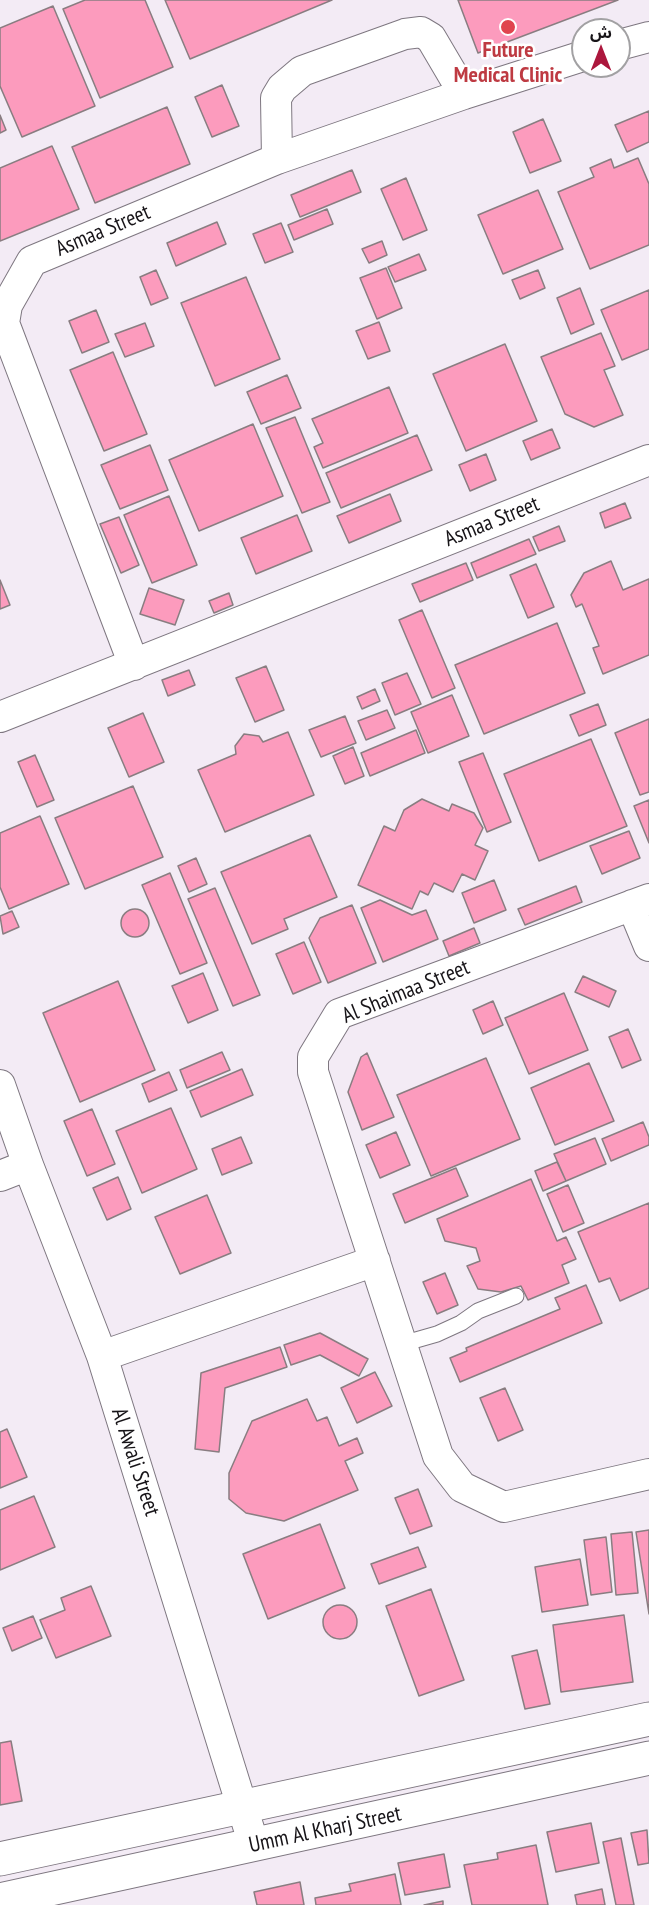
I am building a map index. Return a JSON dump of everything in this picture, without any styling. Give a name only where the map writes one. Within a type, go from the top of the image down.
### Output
[{"type":"street","points":[[277,159],[276,98],[282,88],[302,71],[405,34],[421,32],[431,39],[464,94]]},
{"type":"street","points":[[631,42],[649,37]]},
{"type":"street","name":"Asmaa Street","points":[[134,665],[4,323],[7,304],[32,261],[277,159],[464,94],[571,60]]},
{"type":"street","name":"Asmaa Street","points":[[0,717],[649,460]]},
{"type":"street","points":[[641,902],[649,946]]},
{"type":"street","name":"Al Shaimaa Street","points":[[641,902],[339,1014],[314,1057],[314,1072],[438,1456],[462,1487],[504,1507],[649,1474]]},
{"type":"street","name":"Al Awali Street","points":[[0,1085],[28,1165],[102,1356],[255,1845]]},
{"type":"street","points":[[0,1176],[28,1165]]},
{"type":"street","points":[[102,1356],[375,1261]]},
{"type":"street","name":"Umm Al Kharj Street","points":[[0,1859],[649,1719]]},
{"type":"street","name":"Umm Al Kharj Street","points":[[0,1900],[649,1758]]},
{"type":"lane","points":[[402,1344],[437,1334],[461,1323],[478,1311],[516,1296]]},
{"type":"building","points":[[85,0],[145,0],[173,67],[100,98],[63,9]]},
{"type":"building","points":[[165,0],[332,0],[190,59]]},
{"type":"building","name":"Future Medical Clinic","points":[[458,0],[618,0],[478,53]]},
{"type":"building","points":[[53,6],[95,106],[22,137],[0,86],[0,28]]},
{"type":"building","points":[[222,85],[239,126],[212,137],[195,97]]},
{"type":"building","points":[[167,107],[190,164],[95,203],[72,147]]},
{"type":"building","points":[[649,111],[649,142],[627,152],[615,125]]},
{"type":"building","points":[[0,115],[6,130],[0,133]]},
{"type":"building","points":[[543,119],[561,161],[530,173],[513,132]]},
{"type":"building","points":[[52,146],[79,209],[0,241],[0,168]]},
{"type":"building","points":[[638,158],[649,184],[649,245],[590,269],[558,192],[594,177],[590,168],[611,159],[614,168]]},
{"type":"building","points":[[352,170],[361,192],[300,217],[291,195]]},
{"type":"building","points":[[406,178],[427,230],[403,240],[381,189]]},
{"type":"building","points":[[538,190],[563,249],[503,274],[478,215]]},
{"type":"building","points":[[327,209],[333,224],[294,240],[288,225]]},
{"type":"building","points":[[217,222],[226,244],[176,266],[167,243]]},
{"type":"building","points":[[281,223],[293,252],[265,263],[253,234]]},
{"type":"building","points":[[382,241],[387,255],[369,263],[362,249]]},
{"type":"building","points":[[419,254],[426,270],[395,282],[388,267]]},
{"type":"building","points":[[386,268],[402,308],[377,319],[360,278]]},
{"type":"building","points":[[156,270],[168,298],[151,305],[140,277]]},
{"type":"building","points":[[538,270],[545,288],[520,299],[512,280]]},
{"type":"building","points":[[246,277],[280,359],[215,386],[181,303]]},
{"type":"building","points":[[580,288],[594,324],[571,334],[557,298]]},
{"type":"building","points":[[649,290],[649,349],[622,360],[601,310]]},
{"type":"building","points":[[96,310],[109,342],[82,353],[69,321]]},
{"type":"building","points":[[379,322],[390,351],[368,359],[356,331]]},
{"type":"building","points":[[145,323],[154,346],[125,357],[115,334]]},
{"type":"building","points":[[601,333],[615,366],[604,370],[623,415],[594,427],[565,414],[541,357]]},
{"type":"building","points":[[505,344],[537,421],[466,451],[433,374]]},
{"type":"building","points":[[113,352],[147,434],[104,451],[70,370]]},
{"type":"building","points":[[287,375],[301,408],[261,424],[247,392]]},
{"type":"building","points":[[389,387],[408,433],[323,468],[314,447],[323,443],[312,419]]},
{"type":"building","points":[[295,417],[330,502],[302,513],[266,428]]},
{"type":"building","points":[[253,424],[283,496],[199,531],[169,460]]},
{"type":"building","points":[[552,429],[560,448],[531,460],[523,441]]},
{"type":"building","points":[[417,435],[432,470],[341,508],[326,473]]},
{"type":"building","points":[[150,445],[168,490],[120,509],[101,465]]},
{"type":"building","points":[[486,454],[496,480],[470,491],[459,465]]},
{"type":"building","points":[[390,494],[401,521],[349,543],[337,516]]},
{"type":"building","points":[[169,496],[197,565],[152,583],[124,515]]},
{"type":"building","points":[[625,503],[631,518],[605,528],[600,513]]},
{"type":"building","points":[[297,515],[312,551],[256,574],[241,538]]},
{"type":"building","points":[[119,517],[139,565],[121,573],[100,524]]},
{"type":"building","points":[[559,526],[565,541],[539,551],[533,537]]},
{"type":"building","points":[[529,539],[536,554],[477,578],[471,563]]},
{"type":"building","points":[[611,561],[623,590],[649,579],[649,655],[603,674],[593,648],[599,646],[582,604],[576,607],[571,595],[584,573]]},
{"type":"building","points":[[466,563],[473,580],[420,602],[412,584]]},
{"type":"building","points":[[536,564],[554,607],[528,618],[510,575]]},
{"type":"building","points":[[0,580],[10,605],[0,609]]},
{"type":"building","points":[[149,588],[184,600],[175,625],[140,614]]},
{"type":"building","points":[[229,593],[233,605],[214,613],[209,601]]},
{"type":"building","points":[[422,610],[455,688],[432,698],[399,620]]},
{"type":"building","points":[[557,623],[585,693],[484,734],[455,665]]},
{"type":"building","points":[[266,666],[284,710],[255,722],[236,678]]},
{"type":"building","points":[[189,670],[195,685],[168,696],[162,680]]},
{"type":"building","points":[[407,673],[421,704],[395,715],[382,683]]},
{"type":"building","points":[[375,689],[380,701],[362,709],[357,697]]},
{"type":"building","points":[[452,695],[469,736],[428,753],[411,712]]},
{"type":"building","points":[[598,704],[606,725],[579,736],[570,715]]},
{"type":"building","points":[[387,710],[395,728],[366,740],[358,721]]},
{"type":"building","points":[[143,713],[164,762],[129,777],[108,728]]},
{"type":"building","points":[[345,716],[356,743],[321,757],[309,730]]},
{"type":"building","points":[[649,719],[649,792],[640,795],[615,733]]},
{"type":"building","points":[[416,730],[425,753],[370,776],[361,753]]},
{"type":"building","points":[[288,732],[314,795],[225,832],[198,770],[236,754],[235,746],[244,734],[259,736],[263,742]]},
{"type":"building","points":[[591,739],[627,826],[539,861],[504,774]]},
{"type":"building","points":[[353,747],[364,776],[345,784],[333,756]]},
{"type":"building","points":[[483,753],[511,822],[487,832],[459,762]]},
{"type":"building","points":[[35,755],[54,800],[37,807],[18,762]]},
{"type":"building","points":[[133,786],[163,857],[85,889],[55,818]]},
{"type":"building","points":[[422,799],[449,811],[452,804],[474,813],[483,828],[475,845],[488,851],[475,880],[462,874],[453,892],[434,883],[428,895],[420,891],[412,909],[358,885],[384,826],[395,831],[404,810]]},
{"type":"building","points":[[649,800],[649,843],[634,806]]},
{"type":"building","points":[[40,816],[69,884],[9,909],[0,887],[0,833]]},
{"type":"building","points":[[629,831],[640,858],[602,874],[590,846]]},
{"type":"building","points":[[310,835],[337,897],[284,919],[288,929],[252,944],[221,872]]},
{"type":"building","points":[[196,858],[207,884],[189,892],[178,866]]},
{"type":"building","points":[[170,873],[207,963],[180,974],[142,885]]},
{"type":"building","points":[[494,880],[506,910],[474,923],[462,893]]},
{"type":"building","points":[[576,886],[582,902],[525,925],[518,909]]},
{"type":"building","points":[[215,888],[260,995],[233,1006],[188,899]]},
{"type":"building","points":[[380,900],[412,915],[426,910],[438,939],[383,962],[361,908]]},
{"type":"building","points":[[352,905],[376,963],[328,983],[309,938],[320,918]]},
{"type":"building","points":[[135,909],[145,913],[149,923],[145,933],[135,937],[125,933],[121,923],[125,913]]},
{"type":"building","points":[[12,911],[19,927],[3,934],[0,916]]},
{"type":"building","points":[[474,928],[480,943],[449,956],[443,941]]},
{"type":"building","points":[[304,942],[321,982],[293,994],[276,954]]},
{"type":"building","points":[[203,973],[218,1010],[188,1023],[172,986]]},
{"type":"building","points":[[583,976],[616,991],[609,1007],[575,992]]},
{"type":"building","points":[[118,981],[155,1070],[80,1102],[43,1013]]},
{"type":"building","points":[[564,993],[588,1050],[529,1074],[505,1018]]},
{"type":"building","points":[[493,1001],[503,1025],[483,1034],[473,1010]]},
{"type":"building","points":[[628,1029],[641,1060],[622,1068],[609,1037]]},
{"type":"building","points":[[222,1052],[230,1070],[187,1088],[180,1070]]},
{"type":"building","points":[[367,1053],[394,1117],[362,1130],[348,1092],[361,1057]]},
{"type":"building","points":[[486,1058],[520,1139],[431,1176],[397,1095]]},
{"type":"building","points":[[589,1063],[614,1121],[555,1145],[531,1088]]},
{"type":"building","points":[[242,1069],[253,1095],[201,1117],[190,1091]]},
{"type":"building","points":[[169,1072],[177,1090],[149,1102],[142,1084]]},
{"type":"building","points":[[171,1108],[197,1169],[142,1193],[116,1131]]},
{"type":"building","points":[[92,1109],[115,1164],[87,1176],[64,1121]]},
{"type":"building","points":[[643,1122],[649,1137],[649,1145],[611,1161],[602,1139]]},
{"type":"building","points":[[396,1132],[410,1165],[380,1178],[366,1145]]},
{"type":"building","points":[[241,1137],[252,1163],[222,1175],[212,1149]]},
{"type":"building","points":[[595,1138],[606,1164],[566,1181],[554,1154]]},
{"type":"building","points":[[557,1162],[566,1181],[543,1191],[535,1171]]},
{"type":"building","points":[[456,1168],[468,1196],[405,1223],[393,1194]]},
{"type":"building","points":[[118,1177],[131,1209],[107,1220],[93,1188]]},
{"type":"building","points":[[531,1179],[557,1241],[566,1237],[576,1259],[562,1265],[569,1283],[528,1300],[521,1286],[501,1292],[478,1289],[467,1266],[480,1261],[476,1248],[445,1241],[437,1219]]},
{"type":"building","points":[[568,1185],[584,1223],[563,1232],[547,1194]]},
{"type":"building","points":[[207,1195],[231,1253],[180,1274],[155,1217]]},
{"type":"building","points":[[649,1203],[649,1288],[620,1301],[610,1278],[599,1282],[578,1232]]},
{"type":"building","points":[[445,1273],[458,1305],[437,1314],[423,1282]]},
{"type":"building","points":[[586,1285],[602,1323],[460,1382],[450,1358],[467,1351],[466,1348],[560,1309],[555,1298]]},
{"type":"building","points":[[320,1333],[368,1359],[359,1376],[320,1355],[291,1365],[284,1345]]},
{"type":"building","points":[[280,1347],[287,1367],[225,1388],[219,1452],[195,1449],[201,1373]]},
{"type":"building","points":[[375,1372],[392,1406],[357,1423],[341,1388]]},
{"type":"building","points":[[505,1388],[523,1430],[498,1441],[480,1398]]},
{"type":"building","points":[[307,1399],[317,1421],[327,1417],[339,1446],[357,1438],[363,1453],[345,1461],[358,1490],[284,1521],[246,1513],[229,1499],[229,1473],[252,1421]]},
{"type":"building","points":[[7,1429],[27,1477],[0,1488],[0,1432]]},
{"type":"building","points":[[418,1489],[432,1526],[410,1534],[395,1498]]},
{"type":"building","points":[[34,1496],[55,1547],[0,1570],[0,1510]]},
{"type":"building","points":[[320,1524],[345,1588],[268,1619],[243,1554]]},
{"type":"building","points":[[649,1530],[649,1614],[636,1532]]},
{"type":"building","points":[[632,1532],[638,1593],[616,1595],[611,1534]]},
{"type":"building","points":[[606,1537],[612,1592],[591,1595],[584,1540]]},
{"type":"building","points":[[418,1547],[426,1567],[379,1584],[371,1564]]},
{"type":"building","points":[[580,1559],[588,1605],[542,1612],[535,1567]]},
{"type":"building","points":[[91,1586],[111,1636],[56,1658],[40,1620],[65,1610],[61,1598]]},
{"type":"building","points":[[431,1589],[464,1680],[419,1696],[386,1606]]},
{"type":"building","points":[[340,1605],[352,1610],[357,1622],[352,1634],[340,1639],[328,1634],[323,1622],[328,1610]]},
{"type":"building","points":[[624,1615],[633,1682],[561,1692],[553,1625]]},
{"type":"building","points":[[33,1616],[42,1638],[12,1651],[3,1628]]},
{"type":"building","points":[[537,1650],[550,1704],[525,1709],[512,1656]]},
{"type":"building","points":[[11,1741],[22,1801],[0,1805],[0,1743]]},
{"type":"building","points":[[591,1823],[599,1863],[556,1872],[547,1832]]},
{"type":"building","points":[[647,1830],[649,1863],[638,1865],[631,1833]]},
{"type":"building","points":[[621,1838],[634,1905],[616,1905],[603,1842]]},
{"type":"building","points":[[536,1845],[548,1905],[472,1905],[464,1865],[498,1859],[497,1853]]},
{"type":"building","points":[[444,1854],[450,1887],[405,1895],[398,1863]]},
{"type":"building","points":[[395,1874],[401,1905],[316,1905],[315,1898],[351,1891],[349,1884]]},
{"type":"building","points":[[300,1882],[304,1905],[257,1905],[254,1892]]},
{"type":"building","points":[[602,1889],[605,1905],[577,1905],[575,1895]]},
{"type":"building","points":[[443,1901],[443,1905],[424,1905]]},
{"type":"place","name":"Future Medical Clinic","points":[[508,27]]}]
